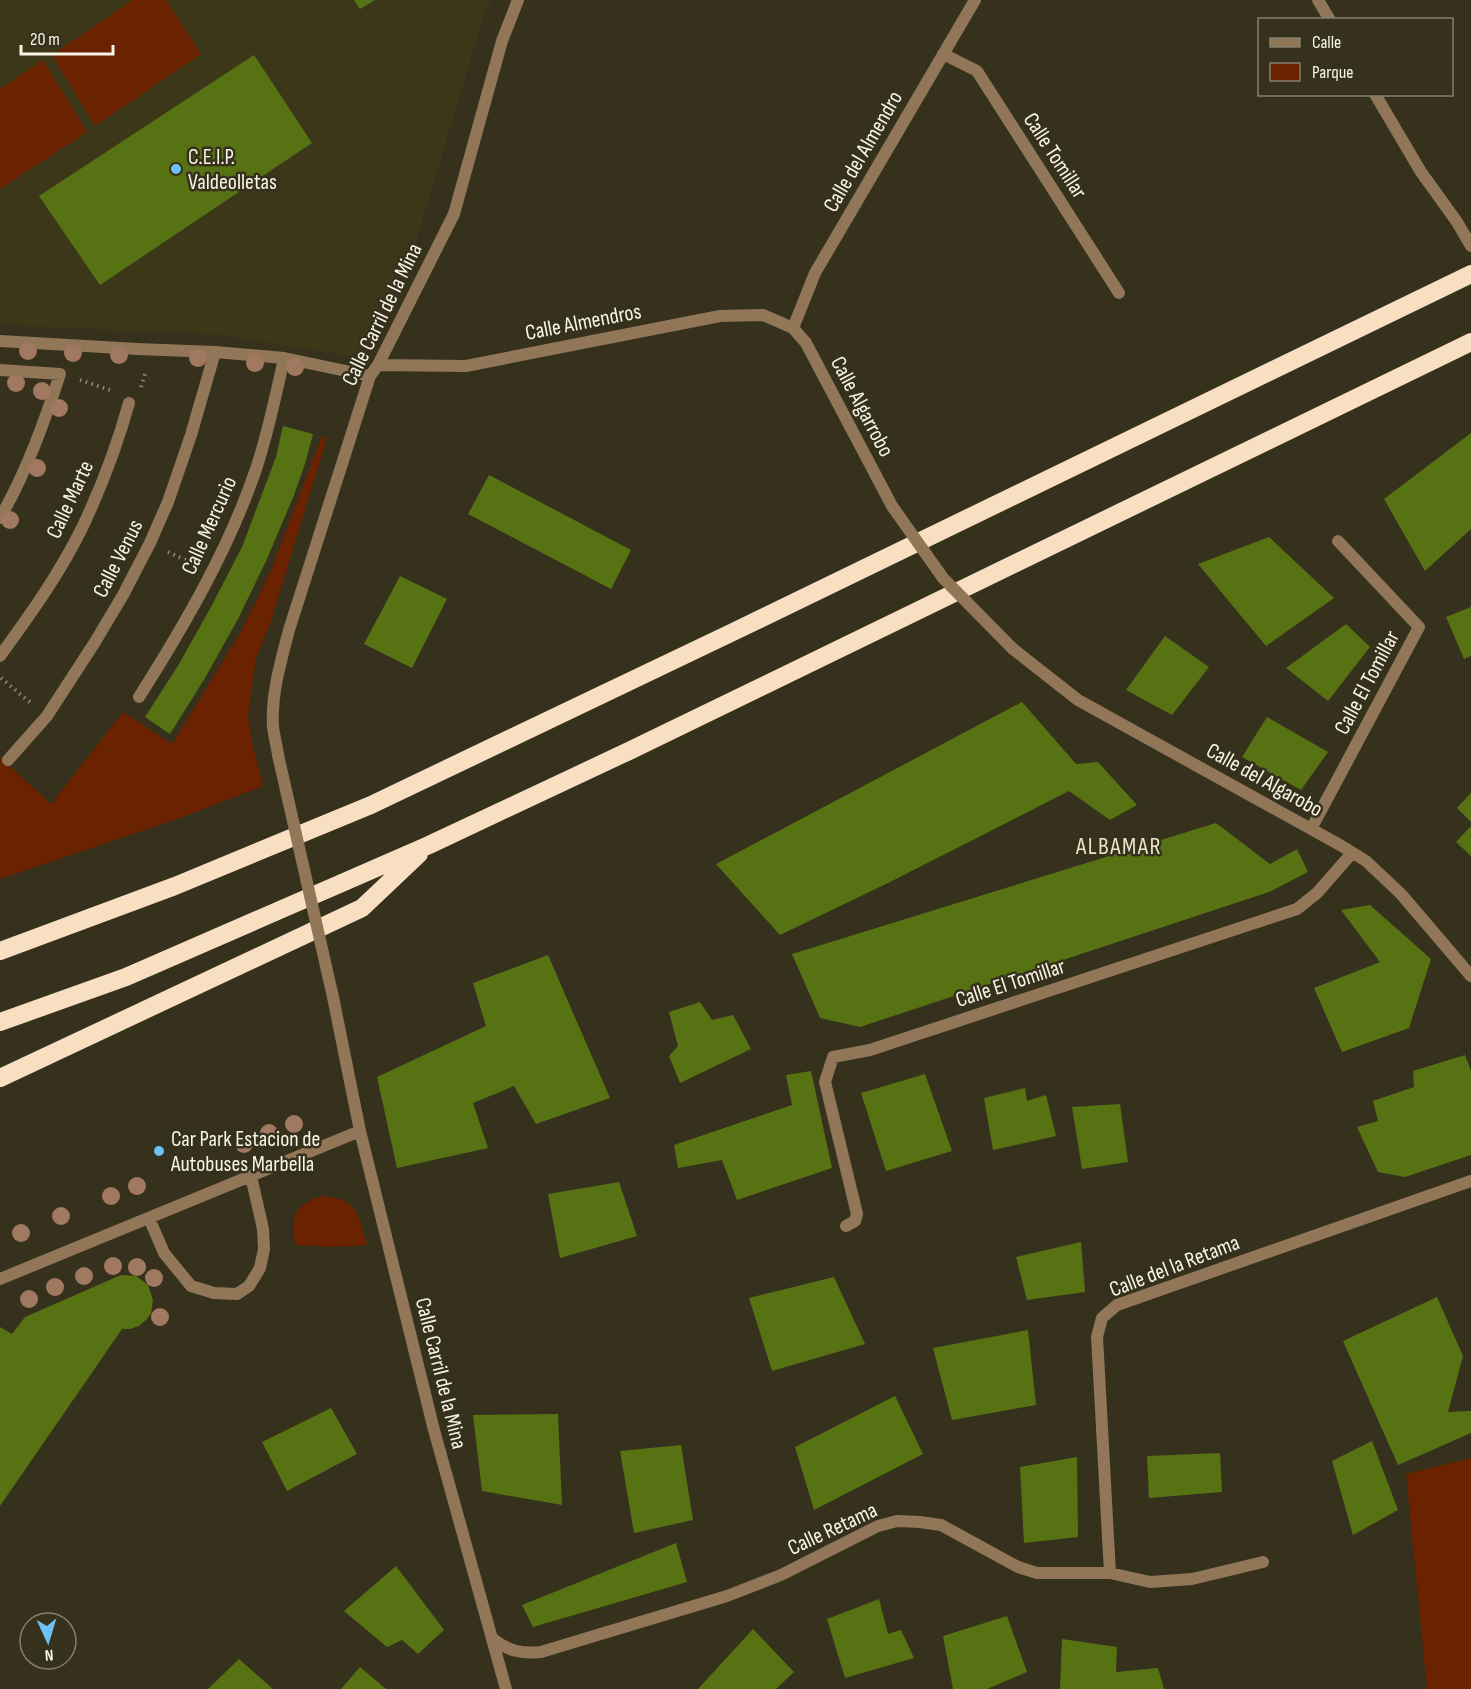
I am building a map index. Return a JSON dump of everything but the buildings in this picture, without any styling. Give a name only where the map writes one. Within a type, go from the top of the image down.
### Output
[{"type":"highway","points":[[0,951],[175,886],[371,805],[734,632],[1471,274]]},
{"type":"highway","points":[[0,1022],[126,977],[429,845],[629,751],[1471,342]]},
{"type":"highway","points":[[0,1078],[362,908],[429,845]]},
{"type":"highway","points":[[0,944],[32,940]]},
{"type":"street","name":"Calle Carril de la Mina","points":[[506,1689],[434,1430],[360,1131],[333,997],[273,728],[274,705],[289,630],[370,376],[378,365],[454,214],[502,41],[518,0]]},
{"type":"street","name":"Calle del Almendro","points":[[794,328],[815,273],[975,0]]},
{"type":"street","points":[[1318,0],[1329,18]]},
{"type":"street","name":"Calle Tomillar","points":[[943,54],[977,71],[1119,293]]},
{"type":"street","points":[[1376,96],[1421,172],[1457,222],[1471,246]]},
{"type":"street","name":"Calle Almendros","points":[[378,365],[466,366],[720,316],[763,315],[794,328]]},
{"type":"street","name":"Calle Algarrobo","points":[[794,328],[806,343],[892,506],[944,578],[1013,649]]},
{"type":"street","points":[[0,340],[284,358],[370,376]]},
{"type":"street","name":"Calle Venus","points":[[8,760],[47,716],[95,642],[150,543],[168,502],[191,435],[215,352]]},
{"type":"street","name":"Calle Mercurio","points":[[139,697],[197,600],[255,471],[269,425],[284,358]]},
{"type":"street","points":[[0,370],[60,374],[44,422],[0,518]]},
{"type":"street","name":"Calle Marte","points":[[0,656],[26,621],[81,530],[117,446],[129,403]]},
{"type":"street","name":"Calle El Tomillar","points":[[1311,829],[1419,627],[1338,542]]},
{"type":"street","name":"Calle del Algarobo","points":[[1013,649],[1078,700],[1366,861],[1401,894],[1471,976]]},
{"type":"street","name":"Calle El Tomillar","points":[[846,1226],[855,1221],[857,1214],[825,1082],[832,1057],[870,1050],[1297,909],[1317,893],[1352,853]]},
{"type":"street","points":[[0,1279],[360,1131]]},
{"type":"street","points":[[149,1218],[164,1253],[191,1286],[214,1293],[237,1294],[249,1286],[260,1268],[264,1249],[263,1229],[251,1176]]},
{"type":"street","name":"Calle del la Retama","points":[[1110,1573],[1097,1337],[1102,1318],[1117,1305],[1471,1181]]},
{"type":"street","name":"Calle Retama","points":[[493,1639],[503,1647],[525,1653],[541,1652],[727,1596],[781,1575],[878,1526],[897,1521],[941,1525],[1018,1567],[1037,1573],[1110,1573],[1150,1582],[1192,1579],[1263,1562]]},
{"type":"path","points":[[60,374],[126,395],[129,403],[139,397],[152,350]]},
{"type":"path","points":[[150,543],[211,572]]},
{"type":"path","points":[[0,678],[47,716]]},
{"type":"shaded area","points":[[0,0],[491,0],[483,19],[417,239],[361,358],[221,335],[0,325]]},
{"type":"green space","points":[[133,0],[166,0],[201,54],[95,126],[52,55]]},
{"type":"green space","points":[[43,60],[87,132],[0,189],[0,89]]},
{"type":"green space","points":[[322,436],[327,438],[271,621],[256,658],[248,715],[252,743],[263,786],[180,818],[0,879],[0,757],[51,804],[123,712],[172,744],[242,630],[271,570]]},
{"type":"green space","points":[[322,1196],[343,1201],[355,1210],[367,1245],[336,1247],[295,1245],[294,1219],[296,1213],[305,1204]]},
{"type":"green space","points":[[1471,1458],[1471,1689],[1427,1689],[1406,1474]]},
{"type":"place","name":"C.E.I.P. Valdeolletas","points":[[176,169]]},
{"type":"place","name":"Car Park Estacion de Autobuses Marbella","points":[[159,1151]]},
{"type":"district","name":"ALBAMAR","points":[[1119,846]]}]
